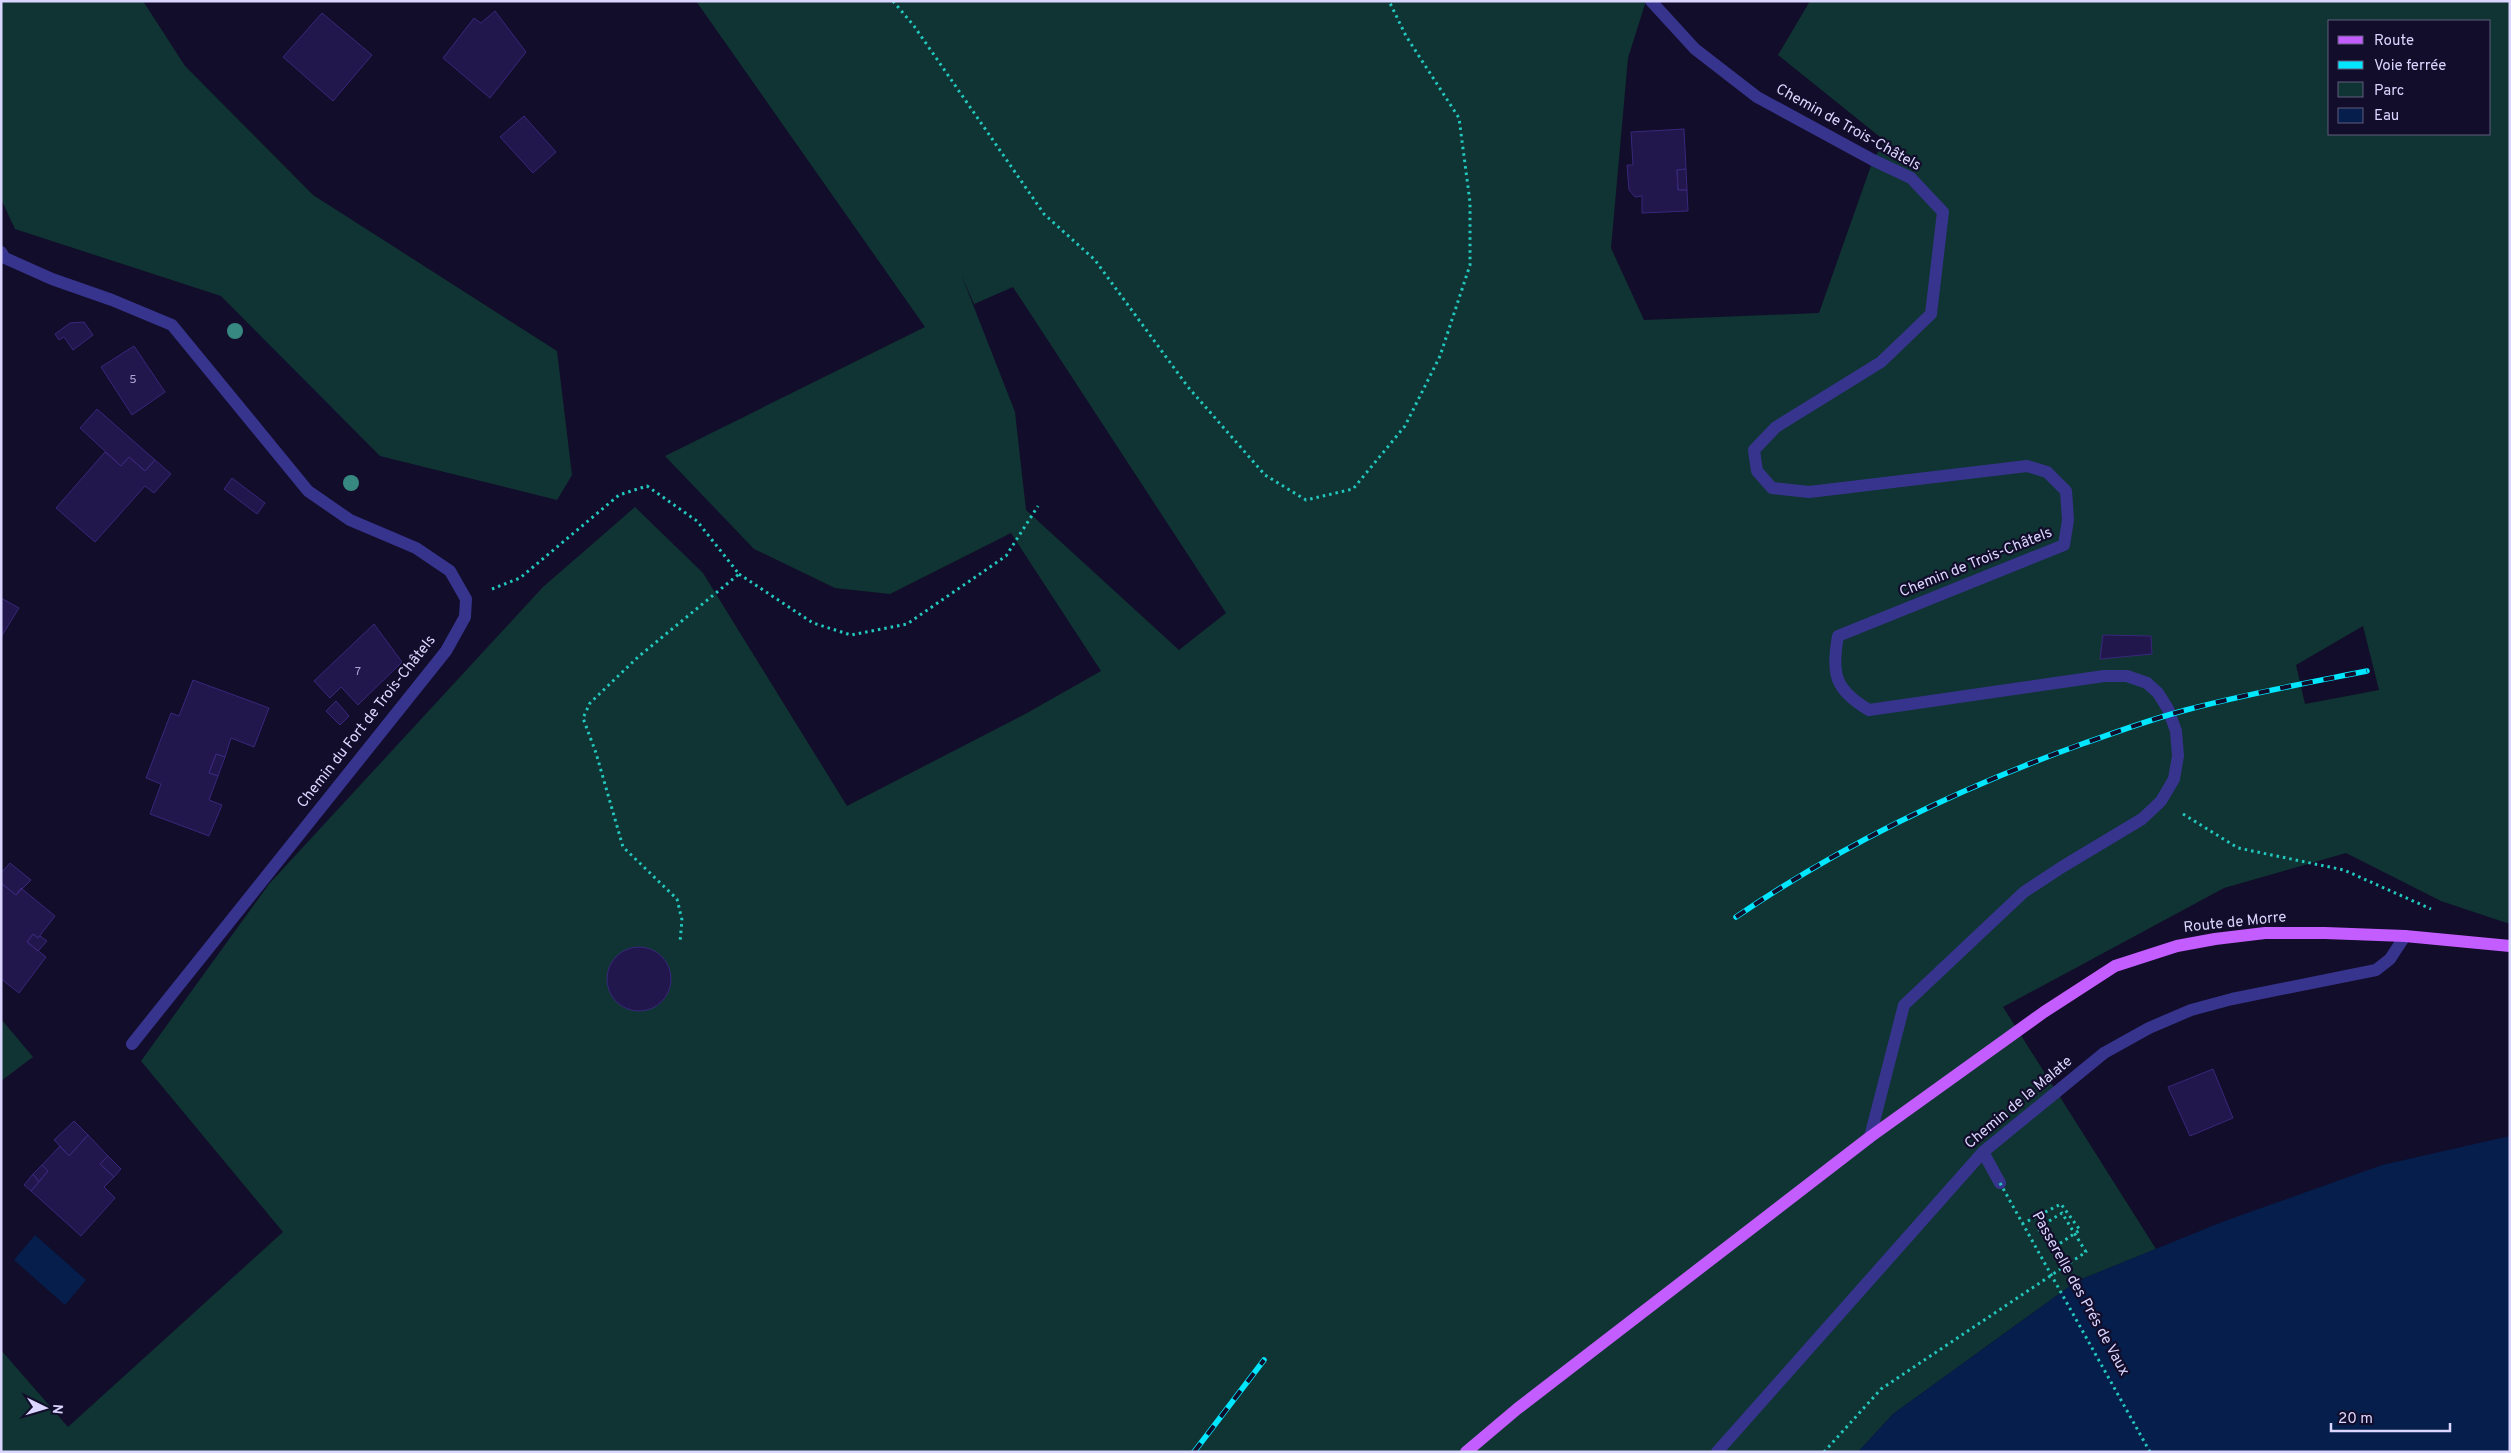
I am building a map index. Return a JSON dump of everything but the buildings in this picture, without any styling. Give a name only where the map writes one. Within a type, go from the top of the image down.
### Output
[{"type":"main road","name":"Route de Morre","points":[[1466,1452],[1517,1409],[1870,1137],[2044,1012],[2114,966],[2177,946],[2256,934],[2325,933],[2405,936],[2510,946]]},
{"type":"street","name":"Chemin de Trois-Châtels","points":[[1651,1],[1695,49],[1757,97],[1910,178],[1943,212],[1931,314],[1881,362],[1776,427],[1754,450],[1757,471],[1772,488],[1809,492],[2027,466],[2047,472],[2066,491],[2068,520],[2064,546],[1838,636],[1833,659],[1837,682],[1852,700],[1869,710],[2104,676],[2127,676],[2147,683],[2158,693],[2168,708],[2176,731],[2178,756],[2174,779],[2161,801],[2142,819],[2024,892],[1904,1004],[1870,1137]]},
{"type":"street","points":[[1,252],[5,258],[52,279],[112,300],[172,326],[308,491],[350,520],[416,548],[450,571],[466,599]]},
{"type":"street","name":"Chemin du Fort de Trois-Châtels","points":[[132,1044],[446,651],[465,617],[466,599]]},
{"type":"street","name":"Chemin de la Malate","points":[[1717,1452],[1983,1152],[2104,1053],[2149,1028],[2191,1010],[2376,970],[2390,959],[2405,936]]},
{"type":"street","points":[[1983,1152],[2000,1183]]},
{"type":"path","points":[[893,1],[914,26],[1044,214],[1095,260],[1188,387],[1265,475],[1306,500],[1353,489],[1405,426],[1440,356],[1470,265],[1470,202],[1459,118],[1406,36],[1389,1]]},
{"type":"path","points":[[466,599],[520,578],[619,495],[647,486],[696,521],[739,574],[813,623],[851,635],[907,624],[1006,556],[1038,506]]},
{"type":"path","points":[[680,942],[682,920],[677,899],[623,848],[596,753],[583,718],[590,703],[638,657],[739,574]]},
{"type":"path","points":[[2161,801],[2238,848],[2344,870],[2426,906]]},
{"type":"path","name":"Passerelle des Prés de Vaux","points":[[2000,1183],[2150,1452]]},
{"type":"path","points":[[1824,1452],[1881,1389],[2086,1252],[2062,1213],[2038,1228],[2053,1248],[2080,1230],[2061,1204],[2022,1224]]},
{"type":"green space","points":[[1,1],[143,1],[185,66],[313,195],[557,351],[572,475],[557,500],[380,456],[221,296],[15,229],[1,199]]},
{"type":"green space","points":[[696,1],[1646,1],[1628,58],[1611,248],[1644,320],[1819,313],[1873,160],[1885,141],[1778,55],[1810,1],[2510,1],[2510,924],[2441,901],[2346,853],[2224,888],[2003,1007],[2156,1249],[2077,1281],[1893,1414],[1858,1452],[1,1452],[1,1350],[68,1427],[283,1232],[141,1061],[269,884],[543,587],[635,507],[703,573],[847,806],[1027,713],[1101,671],[1011,533],[890,594],[835,588],[754,549],[665,456],[925,327]],"holes":[[[961,274],[974,304],[1013,287],[1226,613],[1179,650],[1026,510],[1015,412]],[[2363,626],[2379,690],[2305,704],[2296,665]]]},
{"type":"green space","points":[[1,1019],[33,1057],[1,1081]]},
{"type":"water","points":[[2510,1136],[2510,1452],[1858,1452],[1893,1414],[2077,1281],[2222,1222],[2382,1165]]},
{"type":"water","points":[[35,1235],[86,1280],[65,1305],[14,1260]]},
{"type":"railway","points":[[1736,917],[1818,865],[1860,842],[1947,799],[2036,761],[2121,730],[2209,704],[2367,671]]},
{"type":"railway","points":[[1194,1452],[1264,1360]]}]
